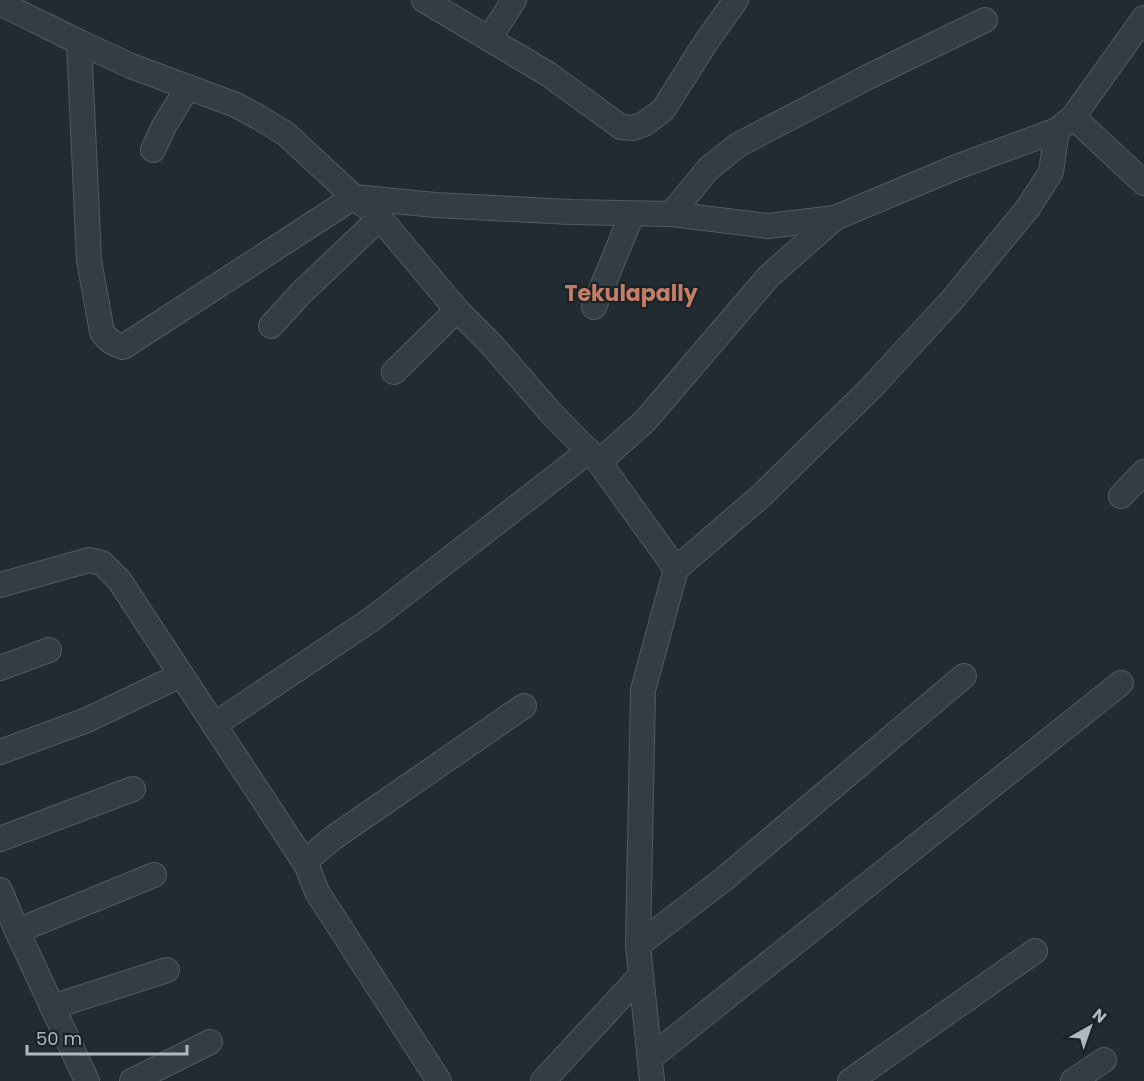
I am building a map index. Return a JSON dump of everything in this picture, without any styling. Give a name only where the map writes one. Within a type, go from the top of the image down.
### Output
[{"type":"street","points":[[424,0],[548,74],[621,127],[633,128],[644,124],[663,110],[736,0]]},
{"type":"street","points":[[489,39],[514,0]]},
{"type":"street","points":[[0,3],[132,66],[236,105],[286,135],[380,218],[457,310],[594,457],[676,569]]},
{"type":"street","points":[[651,1070],[638,945],[643,690],[676,569],[762,495],[871,388],[952,300],[1028,208],[1051,172],[1065,124],[1144,18]]},
{"type":"street","points":[[671,214],[709,168],[738,145],[870,76],[985,20]]},
{"type":"street","points":[[79,42],[89,260],[102,332],[114,344],[123,347],[354,197],[435,205],[671,214],[768,226],[834,218],[1065,124]]},
{"type":"street","points":[[153,150],[164,126],[188,87]]},
{"type":"street","points":[[1065,124],[1144,183]]},
{"type":"street","points":[[594,307],[632,214]]},
{"type":"street","points":[[271,326],[301,293],[380,218]]},
{"type":"street","points":[[214,725],[372,619],[645,421],[769,276],[834,218]]},
{"type":"street","points":[[394,372],[457,310]]},
{"type":"street","points":[[1121,496],[1144,472]]},
{"type":"street","points":[[0,585],[89,560],[102,563],[119,580],[307,866],[318,892],[439,1081]]},
{"type":"street","points":[[0,668],[49,650]]},
{"type":"street","points":[[0,752],[87,720],[181,675]]},
{"type":"street","points":[[638,945],[724,879],[964,676]]},
{"type":"street","points":[[651,1070],[1121,683]]},
{"type":"street","points":[[307,866],[309,858],[333,838],[524,706]]},
{"type":"street","points":[[0,839],[133,789]]},
{"type":"street","points":[[17,931],[154,875]]},
{"type":"street","points":[[0,890],[87,1081]]},
{"type":"street","points":[[850,1081],[1035,951]]},
{"type":"street","points":[[52,1006],[167,970]]},
{"type":"street","points":[[543,1081],[641,975]]},
{"type":"street","points":[[132,1081],[210,1042]]},
{"type":"street","points":[[1073,1081],[1104,1060]]},
{"type":"district","name":"Tekulapally","points":[[631,293]]}]
